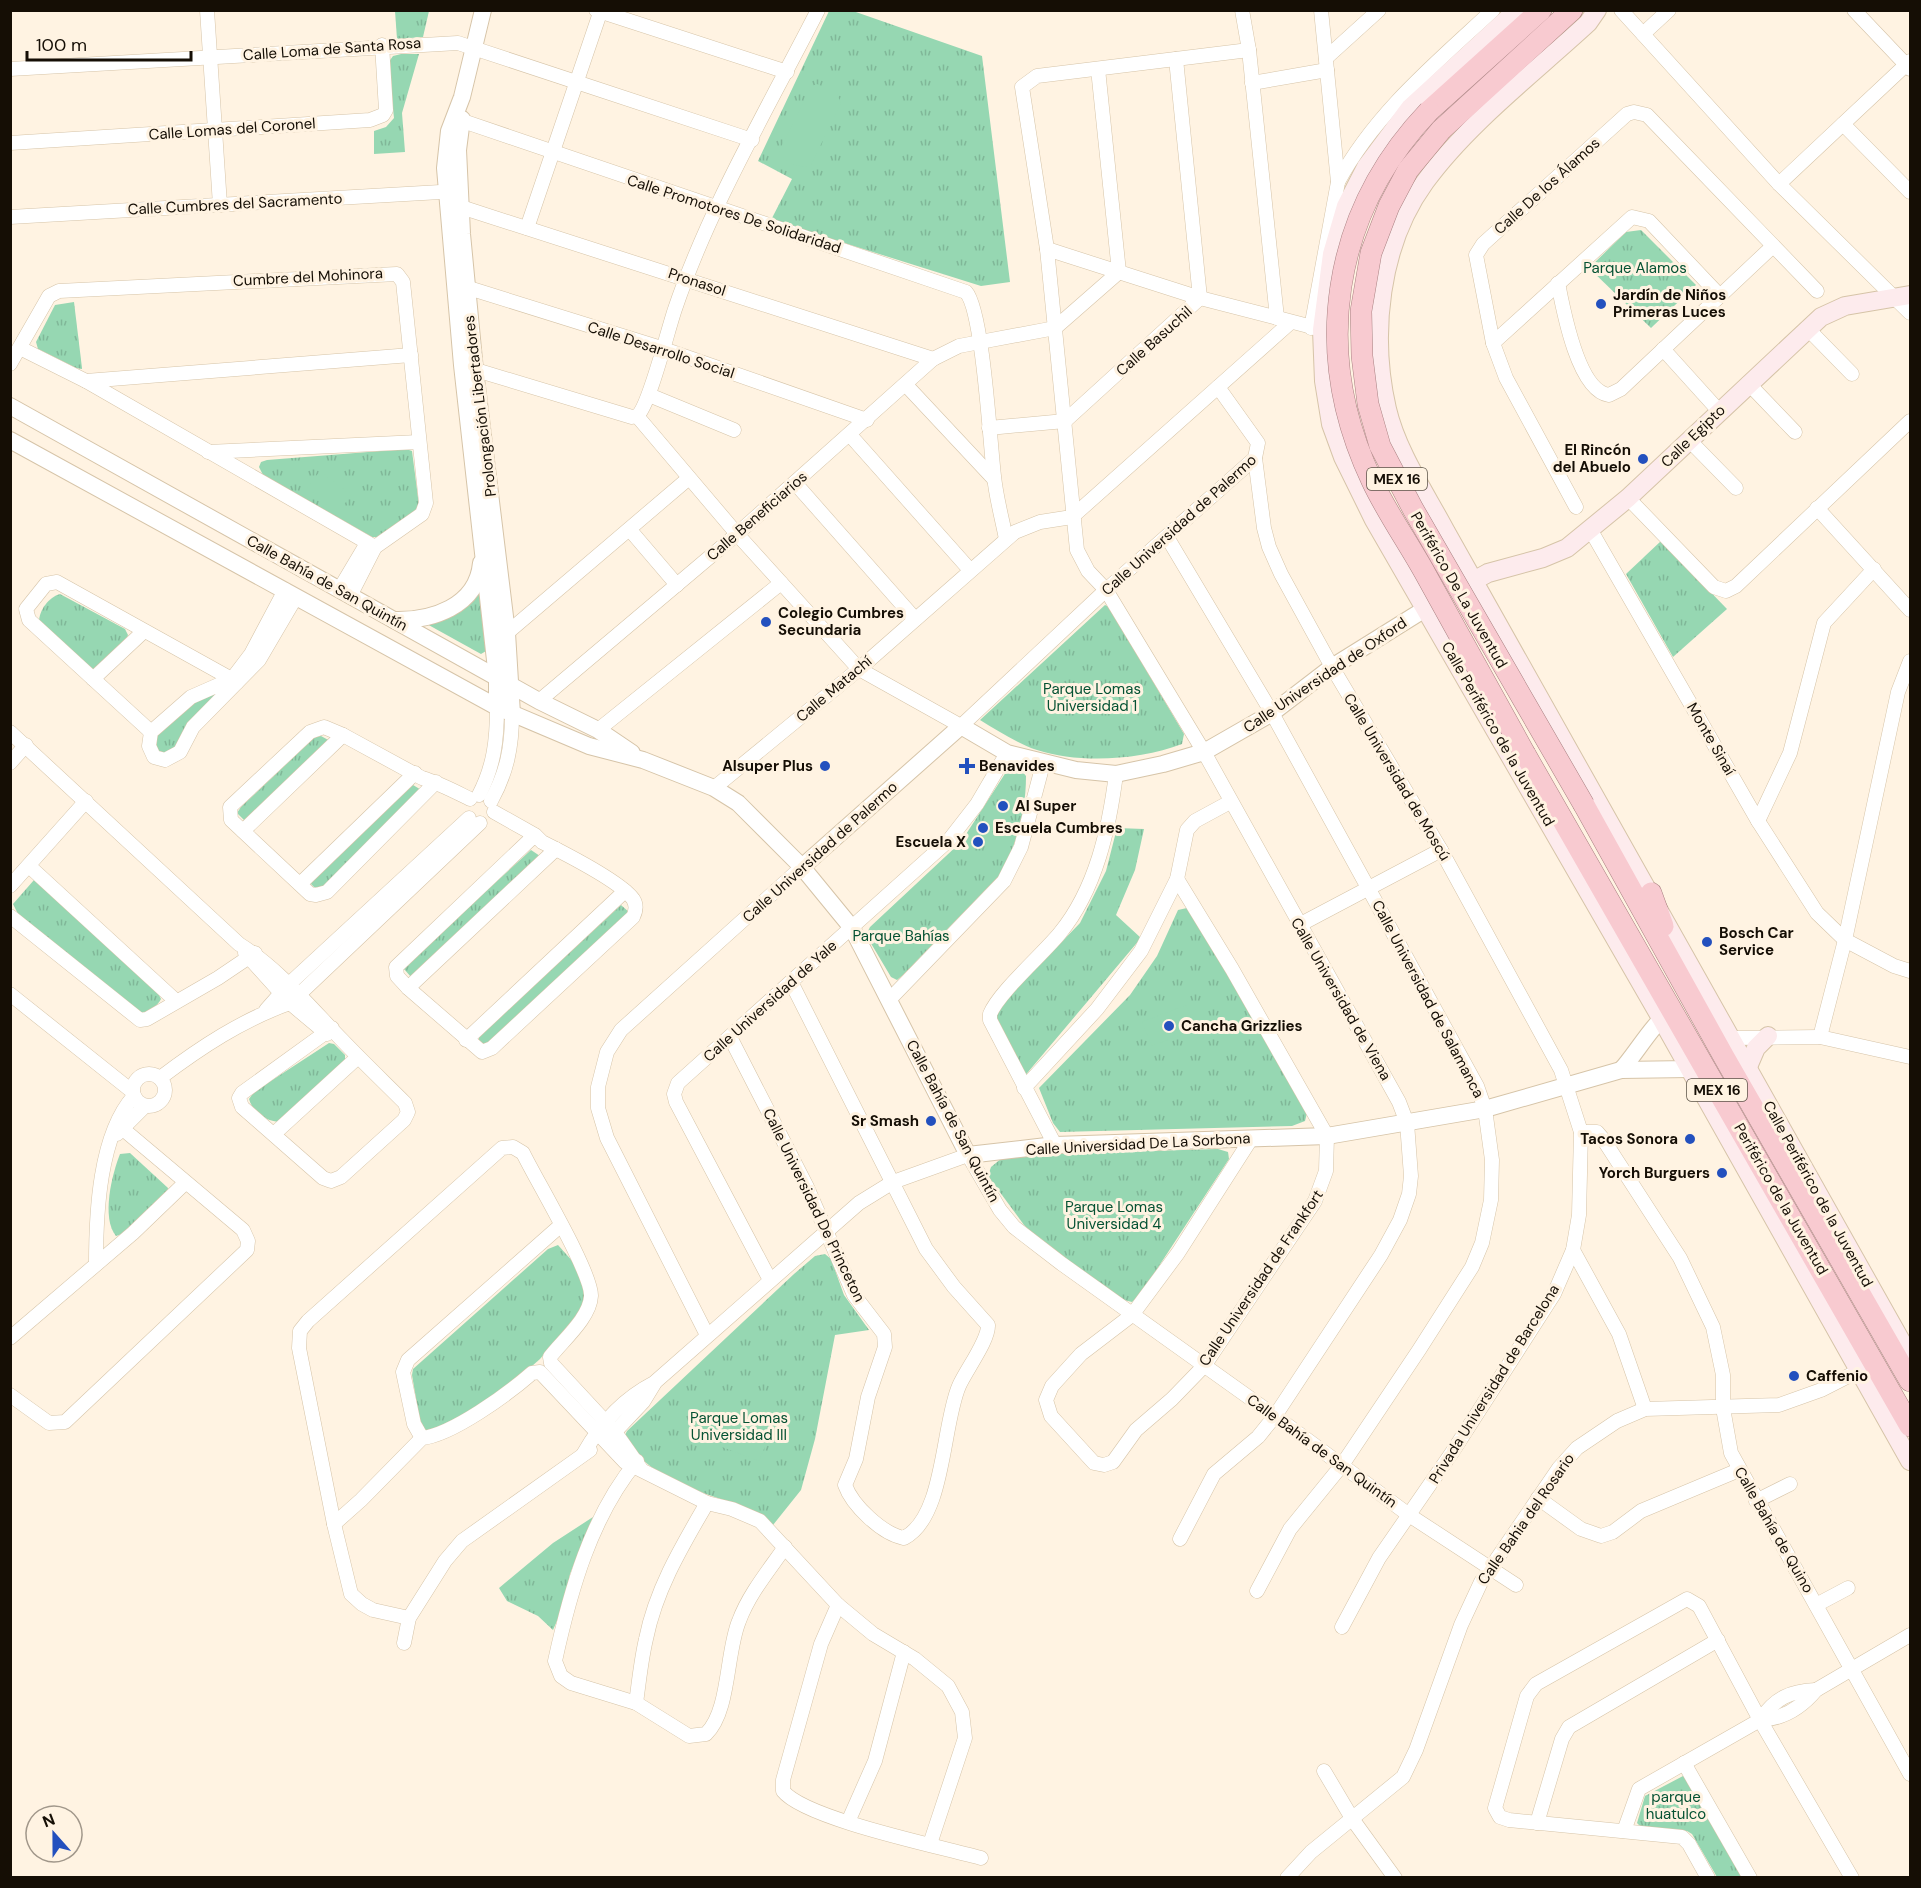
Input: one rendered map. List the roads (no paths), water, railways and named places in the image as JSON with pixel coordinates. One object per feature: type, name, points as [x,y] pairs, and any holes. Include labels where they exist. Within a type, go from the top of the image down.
[{"type":"highway","name":"Periférico De La Juventud","points":[[1525,754],[1372,481],[1343,398],[1335,343],[1337,302],[1346,253],[1387,164],[1410,131],[1429,111],[1541,10]]},
{"type":"highway","name":"Periférico De La Juventud","points":[[1572,10],[1441,130],[1408,170],[1389,206],[1371,253],[1361,311],[1362,356],[1368,404],[1380,446],[1413,509],[1584,805]]},
{"type":"highway","name":"Periférico de la Juventud","points":[[1525,754],[1638,952],[1666,1015],[1695,1066],[1868,1366],[1911,1426]]},
{"type":"highway","name":"Periférico de la Juventud","points":[[1584,805],[1911,1381]]},
{"type":"highway","points":[[1651,893],[1689,993]]},
{"type":"highway","points":[[1596,906],[1638,952]]},
{"type":"main road","name":"Calle Periférico de la Juventud","points":[[1517,10],[1410,108],[1366,167],[1347,206],[1332,254],[1316,329],[1331,424],[1343,458],[1425,609],[1596,906],[1666,1015]]},
{"type":"main road","name":"Calle Periférico de la Juventud","points":[[1597,10],[1588,22],[1453,147],[1424,183],[1395,242],[1382,295],[1378,337],[1387,410],[1398,440],[1446,532],[1911,1357]]},
{"type":"main road","name":"Calle Egipto","points":[[1425,609],[1488,573],[1557,552],[1590,529],[1629,498],[1807,328],[1834,309],[1903,297]]},
{"type":"main road","points":[[1396,557],[1413,556],[1428,549],[1446,532]]},
{"type":"main road","points":[[1444,639],[1451,626],[1469,615],[1485,611],[1493,614]]},
{"type":"main road","points":[[1747,1069],[1756,1048],[1768,1036]]},
{"type":"main road","points":[[1868,1366],[1911,1461]]},
{"type":"street","points":[[207,10],[220,205]]},
{"type":"street","name":"Prolongación Libertadores","points":[[483,10],[458,120],[456,196],[468,368],[490,546],[497,678],[505,711]]},
{"type":"street","points":[[468,368],[632,417],[644,410],[661,348],[685,278],[818,10]]},
{"type":"street","points":[[1242,10],[1284,320]]},
{"type":"street","points":[[1047,249],[1200,298],[1316,329],[1338,182],[1321,10]]},
{"type":"street","points":[[1252,83],[1327,64],[1378,10]]},
{"type":"street","points":[[1338,182],[1354,153],[1394,104],[1493,10]]},
{"type":"street","points":[[1621,10],[1779,184],[1903,297],[1911,314]]},
{"type":"street","points":[[1643,34],[1669,10]]},
{"type":"street","points":[[1779,184],[1909,65],[1854,10]]},
{"type":"street","points":[[527,228],[577,84],[599,11],[787,72]]},
{"type":"street","name":"Calle Loma de Santa Rosa","points":[[10,69],[446,42],[474,47],[577,84],[752,140]]},
{"type":"street","name":"Calle Lomas del Coronel","points":[[10,143],[370,120],[383,115],[386,110],[382,45]]},
{"type":"street","points":[[1119,272],[1098,69],[1249,50]]},
{"type":"street","name":"Calle Basuchil","points":[[1065,421],[1200,298],[1176,59]]},
{"type":"street","name":"Calle Universidad de Viena","points":[[1098,69],[1037,76],[1023,87],[1047,249],[1065,421],[1072,517],[1081,560],[1107,590],[1204,752],[1394,1092],[1407,1123],[1411,1176],[1409,1194],[1400,1220],[1381,1256],[1275,1416],[1258,1437],[1214,1474],[1206,1485],[1180,1539]]},
{"type":"street","name":"Calle De los Álamos","points":[[1576,507],[1506,378],[1493,343],[1476,260],[1479,250],[1627,114],[1634,112],[1647,115],[1816,291]]},
{"type":"street","name":"Calle Promotores De Solidaridad","points":[[458,120],[961,289],[971,299],[980,341],[994,479],[1006,539]]},
{"type":"street","points":[[1843,124],[1911,192]]},
{"type":"street","name":"Calle Cumbres del Sacramento","points":[[10,217],[220,205],[456,196]]},
{"type":"street","name":"Pronasol","points":[[456,196],[527,228],[933,359]]},
{"type":"street","points":[[1493,343],[1625,221],[1638,216],[1649,221],[1720,297]]},
{"type":"street","points":[[1558,283],[1569,334],[1577,356],[1599,392],[1610,395],[1621,390],[1773,246]]},
{"type":"street","points":[[1055,328],[1119,272]]},
{"type":"street","name":"Cumbre del Mohinora","points":[[10,364],[49,296],[59,291],[394,273],[403,282],[426,503],[424,510],[371,545],[345,593]]},
{"type":"street","name":"Calle Desarrollo Social","points":[[461,285],[661,348],[867,420]]},
{"type":"street","points":[[1072,517],[1218,387],[1284,320]]},
{"type":"street","name":"Calle Beneficiarios","points":[[539,701],[737,534],[933,359],[959,346],[1055,328]]},
{"type":"street","points":[[1807,328],[1852,374]]},
{"type":"street","points":[[1666,347],[1722,408]]},
{"type":"street","points":[[20,348],[86,381],[371,545]]},
{"type":"street","points":[[86,381],[411,355]]},
{"type":"street","points":[[1748,383],[1795,432]]},
{"type":"street","points":[[906,385],[994,479]]},
{"type":"street","name":"Calle Universidad de Palermo","points":[[707,1335],[607,1138],[598,1108],[602,1067],[621,1030],[961,726],[1107,590],[1255,458],[1258,444],[1218,387]]},
{"type":"street","points":[[649,395],[734,430]]},
{"type":"street","name":"Calle Bahía de San Quintín","points":[[10,406],[497,678],[598,730],[643,760]]},
{"type":"street","name":"Calle Universidad de Oxford","points":[[637,416],[737,534],[859,669],[1007,753],[1043,764],[1116,774],[1164,764],[1204,752],[1272,713],[1332,667],[1425,609]]},
{"type":"street","points":[[989,429],[1065,421]]},
{"type":"street","points":[[1629,498],[1714,587],[1722,591],[1736,586],[1911,421]]},
{"type":"street","points":[[850,435],[970,570]]},
{"type":"street","name":"Calle Bahía de San Quintín","points":[[10,440],[505,711],[589,746],[643,760],[714,788],[745,810],[802,867],[852,928],[985,1187],[1014,1227],[1409,1515],[1516,1585]]},
{"type":"street","points":[[1689,440],[1736,488]]},
{"type":"street","points":[[208,452],[419,442]]},
{"type":"street","name":"Calle Universidad de Moscú","points":[[1255,458],[1269,547],[1332,667],[1441,850],[1568,1086]]},
{"type":"street","points":[[507,633],[689,478]]},
{"type":"street","points":[[795,483],[915,619]]},
{"type":"street","points":[[1817,508],[1911,610]]},
{"type":"street","name":"Calle Matachí","points":[[714,788],[859,669],[1006,539],[1026,526],[1072,517]]},
{"type":"street","name":"Monte Sinaí","points":[[1590,529],[1758,821],[1817,913],[1845,940],[1894,966],[1911,971]]},
{"type":"street","points":[[630,530],[676,585]]},
{"type":"street","name":"Calle Universidad de Salamanca","points":[[1167,537],[1272,713],[1477,1086],[1485,1109],[1492,1160],[1491,1200],[1482,1243],[1460,1285],[1342,1466],[1299,1516],[1277,1551],[1257,1591]]},
{"type":"street","points":[[393,620],[416,620],[436,615],[459,604],[472,589],[490,546]]},
{"type":"street","name":"Prolongación Libertadores","points":[[490,546],[507,633],[512,686],[505,711]]},
{"type":"street","points":[[1758,821],[1790,753],[1824,622],[1874,569]]},
{"type":"street","points":[[151,732],[27,617],[26,609],[46,584],[57,582],[143,632],[235,680]]},
{"type":"street","points":[[598,730],[781,583]]},
{"type":"street","points":[[235,680],[191,697],[151,732],[149,746],[154,757],[165,760],[175,757],[193,727],[235,680],[291,593]]},
{"type":"street","points":[[93,679],[143,632]]},
{"type":"street","points":[[1821,1037],[1845,940],[1898,692],[1911,661]]},
{"type":"street","points":[[160,1078],[225,1032],[265,1011],[289,994],[480,810],[492,771],[497,739],[505,711]]},
{"type":"street","points":[[426,780],[327,892],[313,895],[230,817],[230,807],[314,730],[324,727],[343,735],[426,780],[535,840],[556,849],[625,891],[636,908],[633,917],[489,1051],[478,1050],[408,988],[396,972],[401,960],[535,840]]},
{"type":"street","points":[[10,732],[239,944],[289,994],[333,1034],[358,1057],[408,1108],[407,1116],[396,1127],[341,1178],[331,1181],[323,1178],[275,1133],[242,1107],[240,1095],[333,1034]]},
{"type":"street","points":[[243,831],[343,735]]},
{"type":"street","points":[[10,763],[26,745]]},
{"type":"street","name":"Calle Universidad de Yale","points":[[770,1280],[674,1094],[678,1083],[949,840],[976,804],[1007,753]]},
{"type":"street","points":[[890,999],[1004,881],[1021,848],[1043,764]]},
{"type":"street","points":[[1056,1145],[1024,1089],[990,1020],[991,1011],[1061,933],[1074,913],[1085,892],[1104,839],[1116,774]]},
{"type":"street","points":[[300,884],[426,780]]},
{"type":"street","points":[[10,886],[86,801]]},
{"type":"street","points":[[1024,1089],[1121,980],[1155,926],[1177,879],[1187,830],[1195,821],[1230,802]]},
{"type":"street","points":[[408,988],[556,849]]},
{"type":"street","points":[[1299,925],[1441,850]]},
{"type":"street","points":[[29,866],[176,1001]]},
{"type":"street","points":[[1177,879],[1232,969],[1327,1136]]},
{"type":"street","points":[[466,1040],[625,891]]},
{"type":"street","points":[[10,916],[137,1019],[147,1019],[252,957]]},
{"type":"street","points":[[791,982],[892,1182]]},
{"type":"street","points":[[10,994],[145,1106]]},
{"type":"street","points":[[1621,1070],[1666,1015]]},
{"type":"street","name":"Calle Universidad De Princeton","points":[[730,1037],[828,1231],[854,1295],[882,1328],[885,1341],[868,1397],[859,1445],[845,1485],[855,1502],[896,1536],[904,1538],[912,1534],[922,1523],[941,1473],[957,1392],[988,1328],[986,1321],[954,1287],[926,1249],[892,1182]]},
{"type":"street","points":[[1730,1038],[1821,1037],[1911,1057]]},
{"type":"street","points":[[275,1133],[358,1057]]},
{"type":"street","name":"Calle Universidad De La Sorbona","points":[[404,1643],[409,1618],[444,1561],[462,1541],[480,1526],[535,1492],[584,1454],[605,1432],[649,1395],[654,1383],[707,1335],[860,1203],[892,1182],[968,1155],[1056,1145],[1327,1136],[1485,1109],[1621,1070],[1695,1066]]},
{"type":"street","points":[[96,1264],[98,1199],[106,1156],[118,1130],[122,1112],[133,1094],[135,1082],[142,1075],[152,1074],[160,1078],[165,1087],[164,1098],[156,1105],[145,1106],[118,1130]]},
{"type":"street","name":"Privada Universidad de Barcelona","points":[[1342,1627],[1363,1584],[1554,1294],[1573,1250],[1579,1215],[1581,1132],[1568,1086]]},
{"type":"street","points":[[10,1395],[44,1420],[54,1424],[65,1422],[245,1254],[248,1241],[243,1230],[118,1130]]},
{"type":"street","name":"Calle Bahía de Quino","points":[[1581,1132],[1592,1131],[1603,1139],[1680,1258],[1713,1327],[1719,1353],[1723,1408],[1731,1453],[1850,1670],[1911,1774]]},
{"type":"street","name":"Calle Universidad de Frankfort","points":[[1132,1315],[1081,1354],[1053,1386],[1046,1400],[1051,1416],[1094,1463],[1109,1464],[1118,1458],[1136,1430],[1172,1399],[1204,1366],[1315,1201],[1326,1172],[1327,1136]]},
{"type":"street","points":[[1132,1315],[1178,1253],[1251,1139]]},
{"type":"street","points":[[409,1618],[374,1610],[362,1604],[351,1594],[333,1524],[299,1348],[300,1332],[316,1313],[502,1148],[513,1147],[523,1154],[586,1275],[591,1297],[580,1320],[550,1357],[552,1365],[605,1432]]},
{"type":"street","points":[[10,1338],[133,1233],[185,1183]]},
{"type":"street","points":[[422,1438],[414,1424],[403,1372],[408,1360],[560,1226]]},
{"type":"street","points":[[1573,1250],[1619,1334],[1645,1409]]},
{"type":"street","name":"Calle Bahia del Rosario","points":[[1287,1878],[1311,1852],[1394,1787],[1409,1767],[1461,1625],[1489,1569],[1538,1498],[1577,1448],[1617,1420],[1645,1409],[1757,1407],[1797,1400],[1868,1366]]},
{"type":"street","points":[[333,1524],[361,1500],[422,1438],[435,1435],[482,1410],[532,1373],[540,1372],[605,1432],[637,1466],[707,1503],[732,1509],[760,1521],[838,1605],[873,1634],[904,1652],[948,1686],[957,1700],[965,1725],[962,1753],[930,1844]]},
{"type":"street","points":[[637,1466],[611,1499],[584,1557],[564,1616],[555,1661],[556,1669],[564,1679],[636,1703],[689,1736],[700,1737],[711,1730],[722,1702],[732,1641],[739,1619],[785,1547]]},
{"type":"street","points":[[1538,1498],[1581,1529],[1601,1536],[1613,1532],[1641,1510],[1739,1470]]},
{"type":"street","points":[[1756,1501],[1790,1484]]},
{"type":"street","points":[[636,1703],[645,1640],[654,1607],[672,1564],[707,1503]]},
{"type":"street","points":[[1816,1605],[1848,1588]]},
{"type":"street","points":[[1708,1878],[1689,1844],[1682,1837],[1504,1819],[1495,1808],[1527,1696],[1536,1684],[1687,1599],[1699,1606],[1760,1720],[1852,1878]]},
{"type":"street","points":[[838,1605],[816,1663],[782,1788],[789,1797],[848,1822],[981,1858]]},
{"type":"street","points":[[1624,1831],[1639,1789],[1760,1720],[1770,1704],[1787,1694],[1816,1690],[1911,1635]]},
{"type":"street","points":[[1537,1823],[1562,1739],[1569,1727],[1718,1640]]},
{"type":"street","points":[[848,1822],[881,1742],[904,1652]]},
{"type":"street","points":[[1684,1763],[1750,1878]]},
{"type":"street","points":[[1324,1771],[1353,1820],[1395,1878]]},
{"type":"place","name":"Jardín de Niños Primeras Luces","points":[[1601,304]]},
{"type":"place","name":"El Rincón del Abuelo","points":[[1643,459]]},
{"type":"place","name":"Colegio Cumbres Secundaria","points":[[766,622]]},
{"type":"place","name":"Alsuper Plus","points":[[825,766]]},
{"type":"place","name":"Benavides","points":[[967,766]]},
{"type":"place","name":"Al Super","points":[[1003,806]]},
{"type":"place","name":"Escuela Cumbres","points":[[983,828]]},
{"type":"place","name":"Escuela X","points":[[978,842]]},
{"type":"place","name":"Bosch Car Service","points":[[1707,942]]},
{"type":"place","name":"Cancha Grizzlies","points":[[1169,1026]]},
{"type":"place","name":"Sr Smash","points":[[931,1121]]},
{"type":"place","name":"Tacos Sonora","points":[[1690,1139]]},
{"type":"place","name":"Yorch Burguers","points":[[1722,1173]]},
{"type":"place","name":"Caffenio","points":[[1794,1376]]},
{"type":"park label","name":"Parque Alamos","points":[[1635,268]]},
{"type":"park label","name":"Parque Lomas Universidad 1","points":[[1092,698]]},
{"type":"park label","name":"Parque Bahías","points":[[901,936]]},
{"type":"park label","name":"Parque Lomas Universidad 4","points":[[1114,1216]]},
{"type":"park label","name":"Parque Lomas Universidad III","points":[[739,1426]]},
{"type":"park label","name":"parque huatulco","points":[[1676,1806]]}]
